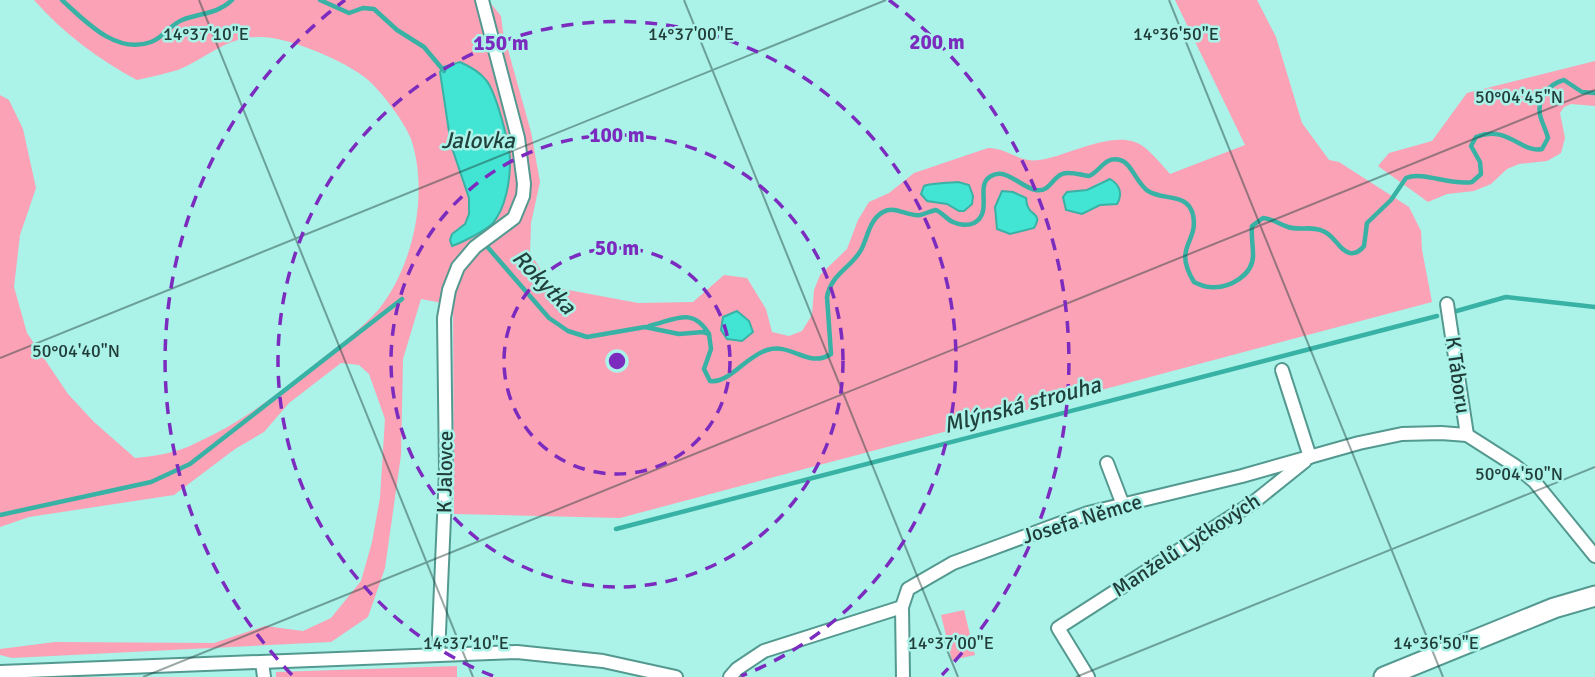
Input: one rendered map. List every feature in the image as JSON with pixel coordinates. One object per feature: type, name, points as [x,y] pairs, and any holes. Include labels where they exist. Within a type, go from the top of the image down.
[{"type":"main road","points":[[1384,677],[1542,613],[1595,596]]},
{"type":"street","name":"K Jalovce","points":[[438,655],[446,472],[444,318],[449,290],[458,267],[475,247],[514,218],[520,207],[524,184],[519,138],[482,0]]},
{"type":"street","name":"K Táboru","points":[[1447,304],[1467,435],[1534,481],[1595,556]]},
{"type":"street","points":[[1282,370],[1310,457]]},
{"type":"street","name":"Josefa Němce","points":[[902,607],[908,589],[953,563],[1088,513],[1402,434],[1467,435]]},
{"type":"street","name":"Manželů Lyčkových","points":[[1088,677],[1058,628],[1254,502],[1310,457]]},
{"type":"street","points":[[1107,463],[1123,505]]},
{"type":"street","points":[[730,677],[737,669],[764,651],[902,607],[903,677]]},
{"type":"street","points":[[0,672],[45,673],[517,652],[603,662],[676,677]]},
{"type":"street","points":[[262,662],[264,677]]},
{"type":"street","points":[[603,662],[604,677]]},
{"type":"shaded area","points":[[34,0],[488,0],[501,16],[531,132],[540,182],[531,223],[530,253],[552,287],[638,303],[693,302],[724,275],[747,278],[766,309],[772,332],[789,336],[802,331],[812,315],[814,290],[820,275],[847,249],[858,220],[869,202],[889,193],[914,173],[988,148],[1039,160],[1092,144],[1121,140],[1133,141],[1144,147],[1170,174],[1245,145],[1175,0],[1257,0],[1276,37],[1302,123],[1329,160],[1339,162],[1409,207],[1421,231],[1432,302],[620,518],[454,514],[453,305],[421,299],[403,359],[401,455],[385,568],[368,617],[331,642],[12,658],[0,655],[0,649],[55,642],[214,643],[265,626],[303,631],[331,618],[361,581],[372,542],[380,498],[385,419],[369,374],[359,365],[341,363],[289,403],[264,432],[235,449],[174,495],[29,517],[0,527],[0,95],[9,100],[23,129],[36,188],[20,235],[14,287],[27,333],[68,394],[94,422],[135,458],[181,449],[229,426],[275,395],[358,330],[379,309],[401,271],[415,227],[419,182],[411,139],[392,107],[367,79],[316,51],[272,38],[248,38],[216,49],[178,70],[137,80],[82,44]],"holes":[[[443,70],[484,231],[452,245],[452,235],[466,222],[469,201],[450,137]],[[1100,182],[1114,182],[1121,193],[1100,205],[1067,192],[1087,190]],[[934,184],[946,185],[952,206],[938,202]],[[1006,191],[1021,194],[1030,210],[1025,231],[997,229],[995,214]]]},
{"type":"shaded area","points":[[1595,61],[1595,106],[1571,104],[1564,107],[1560,113],[1565,138],[1561,153],[1547,161],[1519,164],[1507,169],[1491,184],[1474,191],[1447,194],[1428,202],[1378,166],[1389,153],[1432,141],[1467,93]]},
{"type":"shaded area","points":[[964,610],[975,655],[952,660],[941,615]]},
{"type":"shaded area","points":[[457,666],[457,677],[276,677],[276,672]]},
{"type":"water","name":"Jalovka","points":[[460,62],[480,74],[490,86],[505,132],[510,169],[504,202],[493,223],[480,233],[452,246],[452,234],[465,224],[469,214],[469,198],[451,145],[440,72],[443,67]]},
{"type":"water","points":[[1110,179],[1120,190],[1117,204],[1100,205],[1082,214],[1066,210],[1063,197],[1067,192],[1087,190]]},
{"type":"water","points":[[958,182],[969,185],[973,196],[972,204],[964,211],[947,204],[927,201],[921,194],[927,185]]},
{"type":"water","points":[[1002,191],[1013,192],[1026,198],[1029,210],[1037,217],[1034,228],[1010,234],[997,229],[995,207]]},
{"type":"water","points":[[737,311],[749,321],[753,332],[742,341],[727,339],[721,330],[723,317]]},
{"type":"waterway","name":"Rokytka","points":[[62,0],[102,34],[126,44],[138,45],[156,40],[182,20],[215,11],[232,0]]},
{"type":"waterway","name":"Rokytka","points":[[320,0],[349,13],[363,8],[374,9],[397,30],[424,47],[444,71]]},
{"type":"waterway","name":"Rokytka","points":[[484,243],[549,318],[568,331],[587,337],[645,327],[679,334],[709,334],[711,349],[704,369],[710,381],[717,381],[767,350],[784,349],[815,359],[831,354],[827,297],[829,289],[861,250],[878,215],[888,210],[915,215],[936,210],[955,223],[972,224],[983,212],[986,180],[997,174],[1041,190],[1062,174],[1089,176],[1106,162],[1120,160],[1131,169],[1148,191],[1186,203],[1193,215],[1194,224],[1186,252],[1188,270],[1194,282],[1206,286],[1225,286],[1239,279],[1249,268],[1253,254],[1252,226],[1263,218],[1293,228],[1320,230],[1329,234],[1346,252],[1356,253],[1364,246],[1367,223],[1391,200],[1406,178],[1420,176],[1472,182],[1481,174],[1480,162],[1471,146],[1476,137],[1497,134],[1528,147],[1542,149],[1548,138],[1541,118],[1540,103],[1549,88],[1564,80],[1582,92],[1595,93]]},
{"type":"waterway","name":"Mlýnská strouha","points":[[1453,312],[1506,297],[1595,307]]},
{"type":"waterway","points":[[0,515],[151,482],[190,464],[402,299]]},
{"type":"waterway","name":"Mlýnská strouha","points":[[616,529],[1437,316]]},
{"type":"waterway","points":[[649,326],[682,317],[696,320],[709,334]]}]
